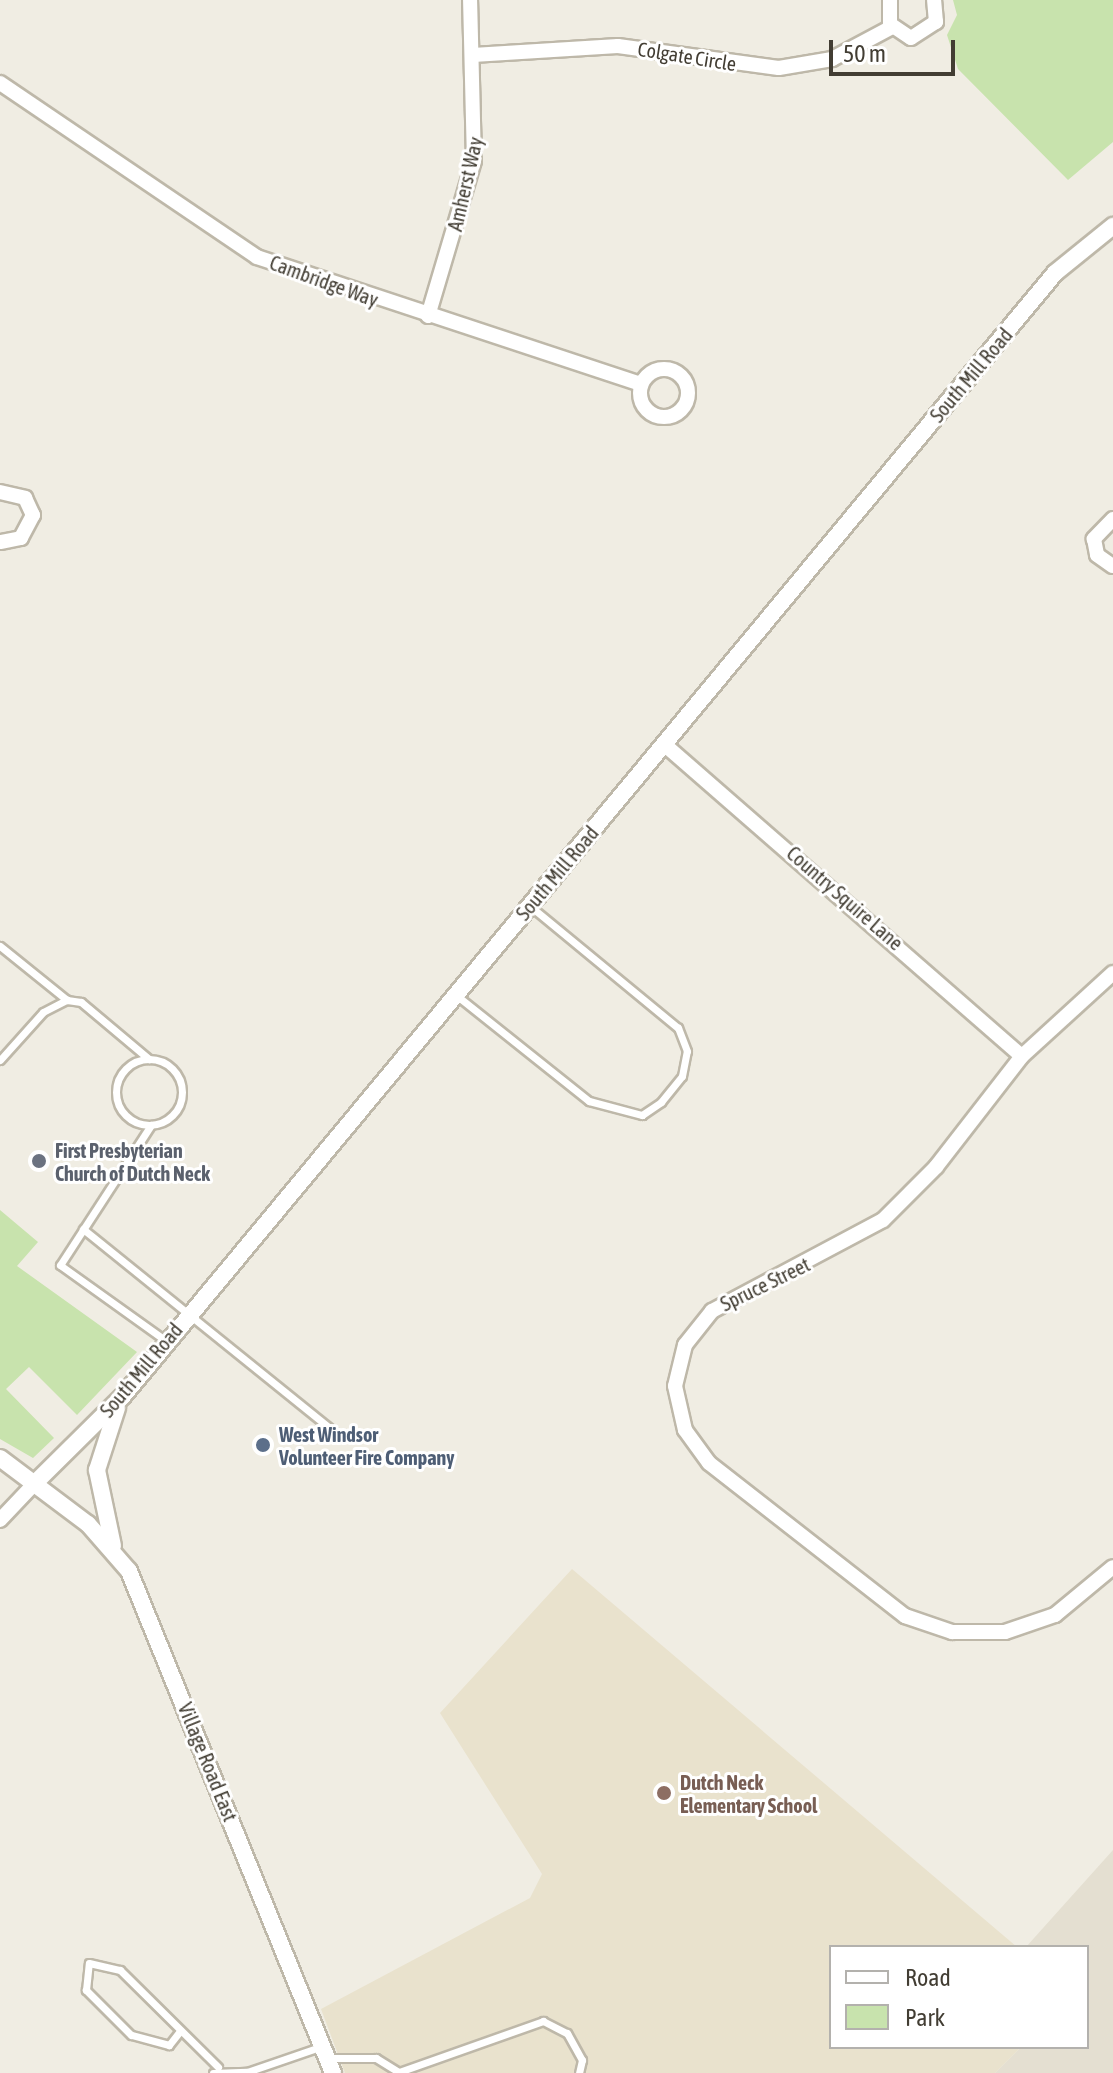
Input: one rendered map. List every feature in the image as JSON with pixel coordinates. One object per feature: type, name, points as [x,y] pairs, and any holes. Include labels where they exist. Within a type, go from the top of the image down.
[{"type":"street","name":"Amherst Way","points":[[428,316],[474,161],[470,0]]},
{"type":"street","points":[[890,0],[892,27],[911,38],[928,33],[938,13],[934,0]]},
{"type":"street","name":"Colgate Circle","points":[[473,55],[618,46],[779,68],[832,59],[892,27]]},
{"type":"street","name":"Cambridge Way","points":[[0,83],[257,257],[641,384]]},
{"type":"street","name":"South Mill Road","points":[[0,1520],[123,1396],[1055,273],[1113,226]]},
{"type":"street","points":[[0,492],[25,498],[33,515],[21,538],[0,542]]},
{"type":"street","points":[[1113,519],[1094,539],[1097,555],[1113,566]]},
{"type":"street","name":"Country Squire Lane","points":[[665,745],[1022,1056]]},
{"type":"street","name":"Spruce Street","points":[[1113,973],[1022,1056],[936,1167],[883,1220],[712,1311],[685,1345],[677,1407],[709,1463],[884,1605],[926,1625],[978,1634],[1030,1625],[1077,1602],[1113,1567]]},
{"type":"street","points":[[114,1550],[97,1470],[123,1396]]},
{"type":"street","name":"Village Road East","points":[[0,1458],[35,1483],[114,1550],[143,1600],[328,2059]]},
{"type":"lane","points":[[456,995],[589,1101],[642,1115],[661,1102],[682,1076],[687,1051],[678,1028],[530,906]]},
{"type":"lane","points":[[0,946],[67,1000],[81,1002],[149,1059],[177,1075],[182,1097],[171,1117],[151,1125],[60,1265],[166,1341]]},
{"type":"lane","points":[[0,1060],[43,1012],[67,1000]]},
{"type":"lane","points":[[149,1059],[122,1073],[116,1093],[123,1112],[151,1125]]},
{"type":"lane","points":[[83,1229],[333,1431]]},
{"type":"lane","points":[[180,2031],[169,2045],[131,2035],[86,1990],[89,1963],[120,1970],[180,2031],[215,2070],[247,2072],[328,2059],[376,2058],[399,2072],[543,2021],[567,2033],[582,2060],[579,2073]]},
{"type":"shaded area","name":"Dutch Neck Elementary School","points":[[572,1569],[1015,1945],[829,1945],[829,2049],[1019,2049],[995,2073],[345,2073],[321,2009],[530,1898],[542,1874],[440,1713]]},
{"type":"shaded area","points":[[1113,1850],[1113,2073],[995,2073],[1019,2049],[1089,2049],[1089,1945],[1028,1945]]},
{"type":"green space","points":[[953,0],[1113,0],[1113,142],[1068,180],[958,69],[947,35],[957,15]]},
{"type":"green space","points":[[0,1210],[38,1242],[17,1266],[137,1352],[77,1415],[29,1367],[6,1389],[54,1438],[33,1458],[0,1439]]},
{"type":"place","name":"First Presbyterian Church of Dutch Neck","points":[[39,1161]]},
{"type":"place","name":"West Windsor Volunteer Fire Company","points":[[263,1445]]},
{"type":"place","name":"Dutch Neck Elementary School","points":[[664,1793]]}]
